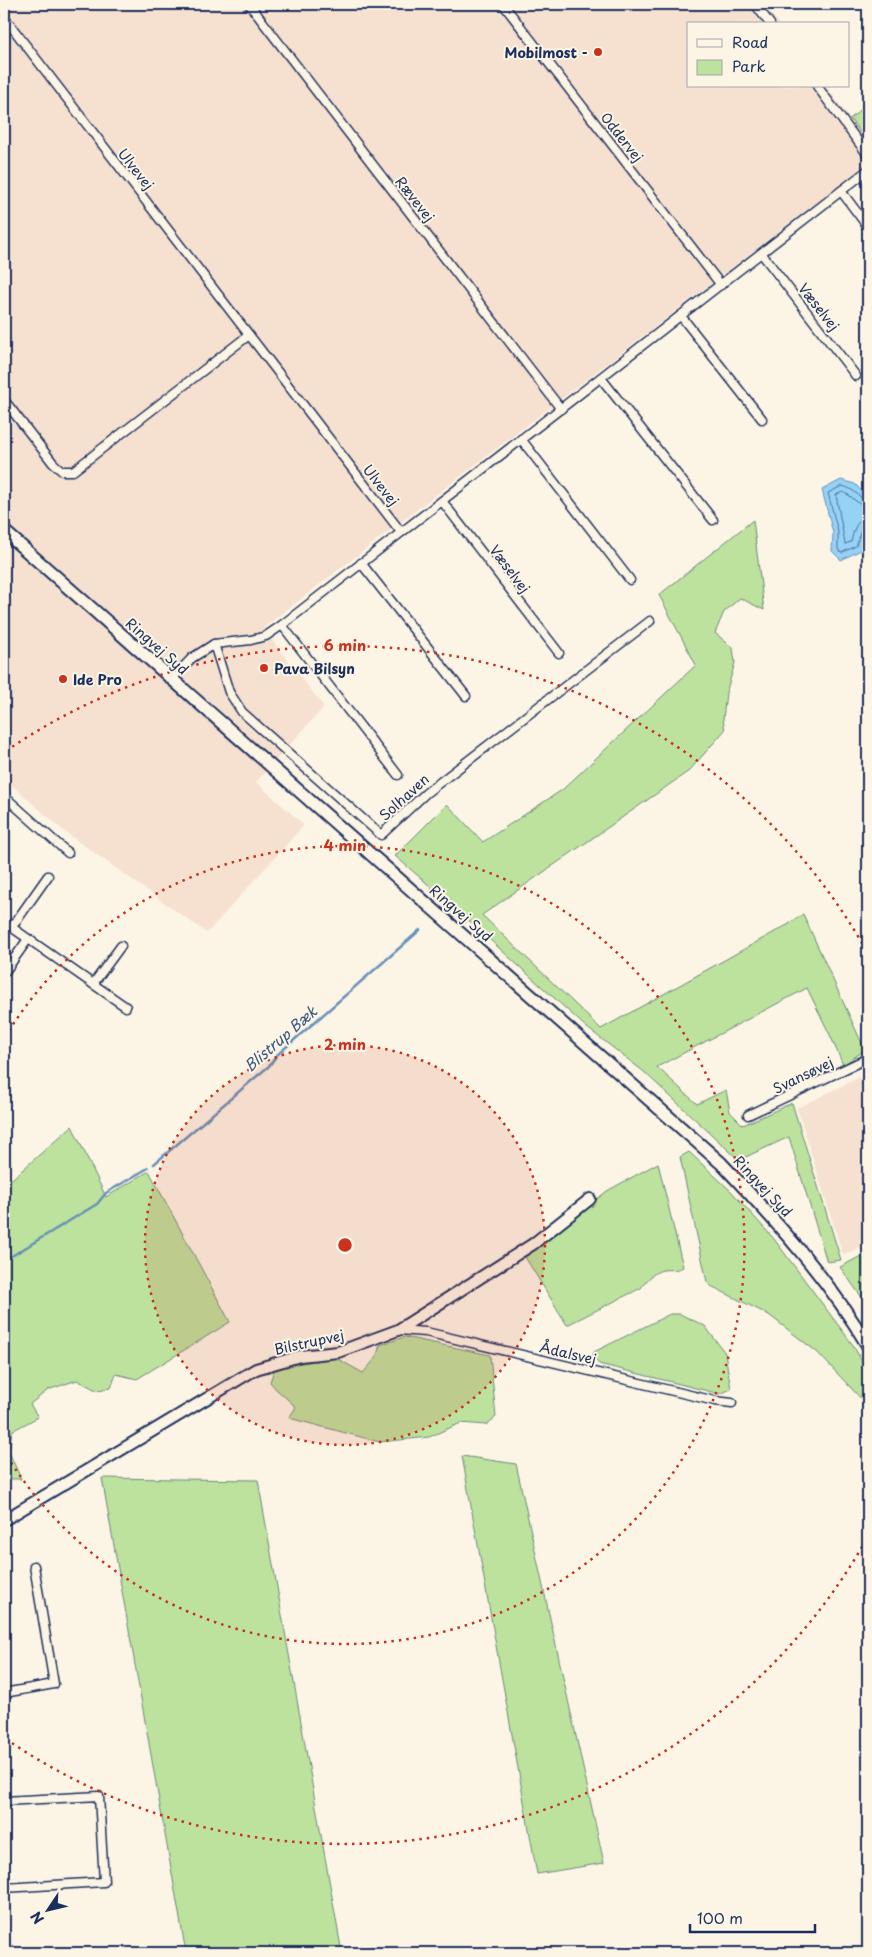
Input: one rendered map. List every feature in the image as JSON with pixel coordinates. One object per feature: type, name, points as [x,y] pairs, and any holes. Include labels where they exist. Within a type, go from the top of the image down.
[{"type":"main road","name":"Ringvej Syd","points":[[4,531],[721,1163],[765,1209],[800,1250],[832,1292],[868,1346]]},
{"type":"street","name":"Rævevej","points":[[249,4],[561,409]]},
{"type":"street","name":"Oddervej","points":[[503,4],[721,285]]},
{"type":"street","points":[[755,4],[768,22]]},
{"type":"street","name":"Ulvevej","points":[[4,17],[401,532]]},
{"type":"street","points":[[818,88],[868,155]]},
{"type":"street","points":[[172,679],[192,658],[214,644],[251,640],[266,636],[762,254],[868,170]]},
{"type":"street","points":[[841,192],[868,227]]},
{"type":"street","name":"Væselvej","points":[[762,254],[856,376]]},
{"type":"street","points":[[681,316],[762,419]]},
{"type":"street","points":[[4,400],[52,463],[62,471],[73,471],[249,336]]},
{"type":"street","points":[[601,378],[713,520]]},
{"type":"street","points":[[521,439],[630,580]]},
{"type":"street","name":"Væselvej","points":[[442,501],[559,653]]},
{"type":"street","points":[[361,563],[466,696]]},
{"type":"street","name":"Solhaven","points":[[214,644],[229,692],[242,712],[381,834],[426,793],[650,621]]},
{"type":"street","points":[[282,624],[398,776]]},
{"type":"street","points":[[4,796],[68,853]]},
{"type":"street","points":[[12,927],[48,876]]},
{"type":"street","points":[[4,922],[126,1007]]},
{"type":"street","points":[[4,973],[28,939]]},
{"type":"street","points":[[93,984],[121,946]]},
{"type":"street","name":"Svansøvej","points":[[748,1115],[868,1058]]},
{"type":"street","name":"Bilstrupvej","points":[[4,1520],[256,1369],[300,1356],[338,1352],[398,1330],[533,1244],[590,1199]]},
{"type":"street","name":"Ådalsvej","points":[[398,1330],[426,1332],[715,1401],[732,1403]]},
{"type":"street","points":[[4,1693],[54,1684],[34,1566]]},
{"type":"street","points":[[4,1801],[99,1796],[104,1882],[4,1888]]},
{"type":"shaded area","points":[[4,4],[764,4],[778,22],[687,22],[687,88],[827,88],[868,143],[868,163],[263,628],[324,707],[256,782],[304,825],[207,933],[65,832],[4,778]]},
{"type":"shaded area","points":[[868,1073],[868,1244],[843,1255],[797,1108]]},
{"type":"green space","points":[[868,103],[868,143],[850,119]]},
{"type":"green space","points":[[753,520],[764,610],[740,598],[724,612],[715,633],[733,648],[735,663],[726,693],[723,719],[725,730],[689,771],[482,915],[601,1029],[789,924],[803,914],[865,1050],[843,1065],[807,988],[657,1067],[697,1104],[726,1090],[730,1112],[743,1125],[792,1103],[841,1260],[827,1262],[789,1137],[739,1160],[643,1071],[586,1027],[395,856],[447,804],[483,842],[562,790],[696,665],[659,595]]},
{"type":"green space","points":[[72,1126],[106,1197],[149,1171],[230,1322],[137,1379],[116,1374],[111,1388],[96,1390],[77,1380],[48,1390],[30,1404],[38,1417],[12,1431],[9,1452],[21,1479],[4,1479],[4,1186]]},
{"type":"green space","points":[[689,1152],[731,1191],[774,1239],[853,1345],[868,1373],[868,1406],[817,1352],[769,1315],[711,1286],[707,1282],[680,1157]]},
{"type":"green space","points":[[658,1163],[683,1267],[663,1270],[653,1274],[641,1288],[567,1325],[525,1257],[607,1191]]},
{"type":"green space","points":[[865,1254],[868,1258],[868,1306],[840,1267]]},
{"type":"green space","points":[[670,1314],[680,1314],[705,1326],[725,1353],[731,1389],[720,1394],[599,1364],[592,1356],[594,1352]]},
{"type":"green space","points":[[405,1337],[490,1355],[496,1417],[486,1425],[461,1423],[429,1437],[380,1442],[289,1418],[296,1407],[270,1382],[275,1367],[336,1358],[363,1373],[376,1358],[380,1345]]},
{"type":"green space","points":[[462,1456],[516,1464],[604,1863],[537,1874]]},
{"type":"green space","points":[[102,1478],[258,1480],[342,1953],[186,1953]]},
{"type":"water","points":[[841,480],[855,484],[868,498],[866,528],[861,550],[841,560],[832,551],[833,533],[822,490]]},
{"type":"waterway","name":"Blistrup Bæk","points":[[154,1164],[269,1066],[277,1055],[420,930]]},
{"type":"waterway","name":"Blistrup Bæk","points":[[4,1253],[10,1257],[97,1204],[106,1193],[148,1168]]},
{"type":"place","name":"Mobilmost -","points":[[598,52]]},
{"type":"place","name":"Pava Bilsyn","points":[[264,668]]},
{"type":"place","name":"Ide Pro","points":[[63,679]]}]
